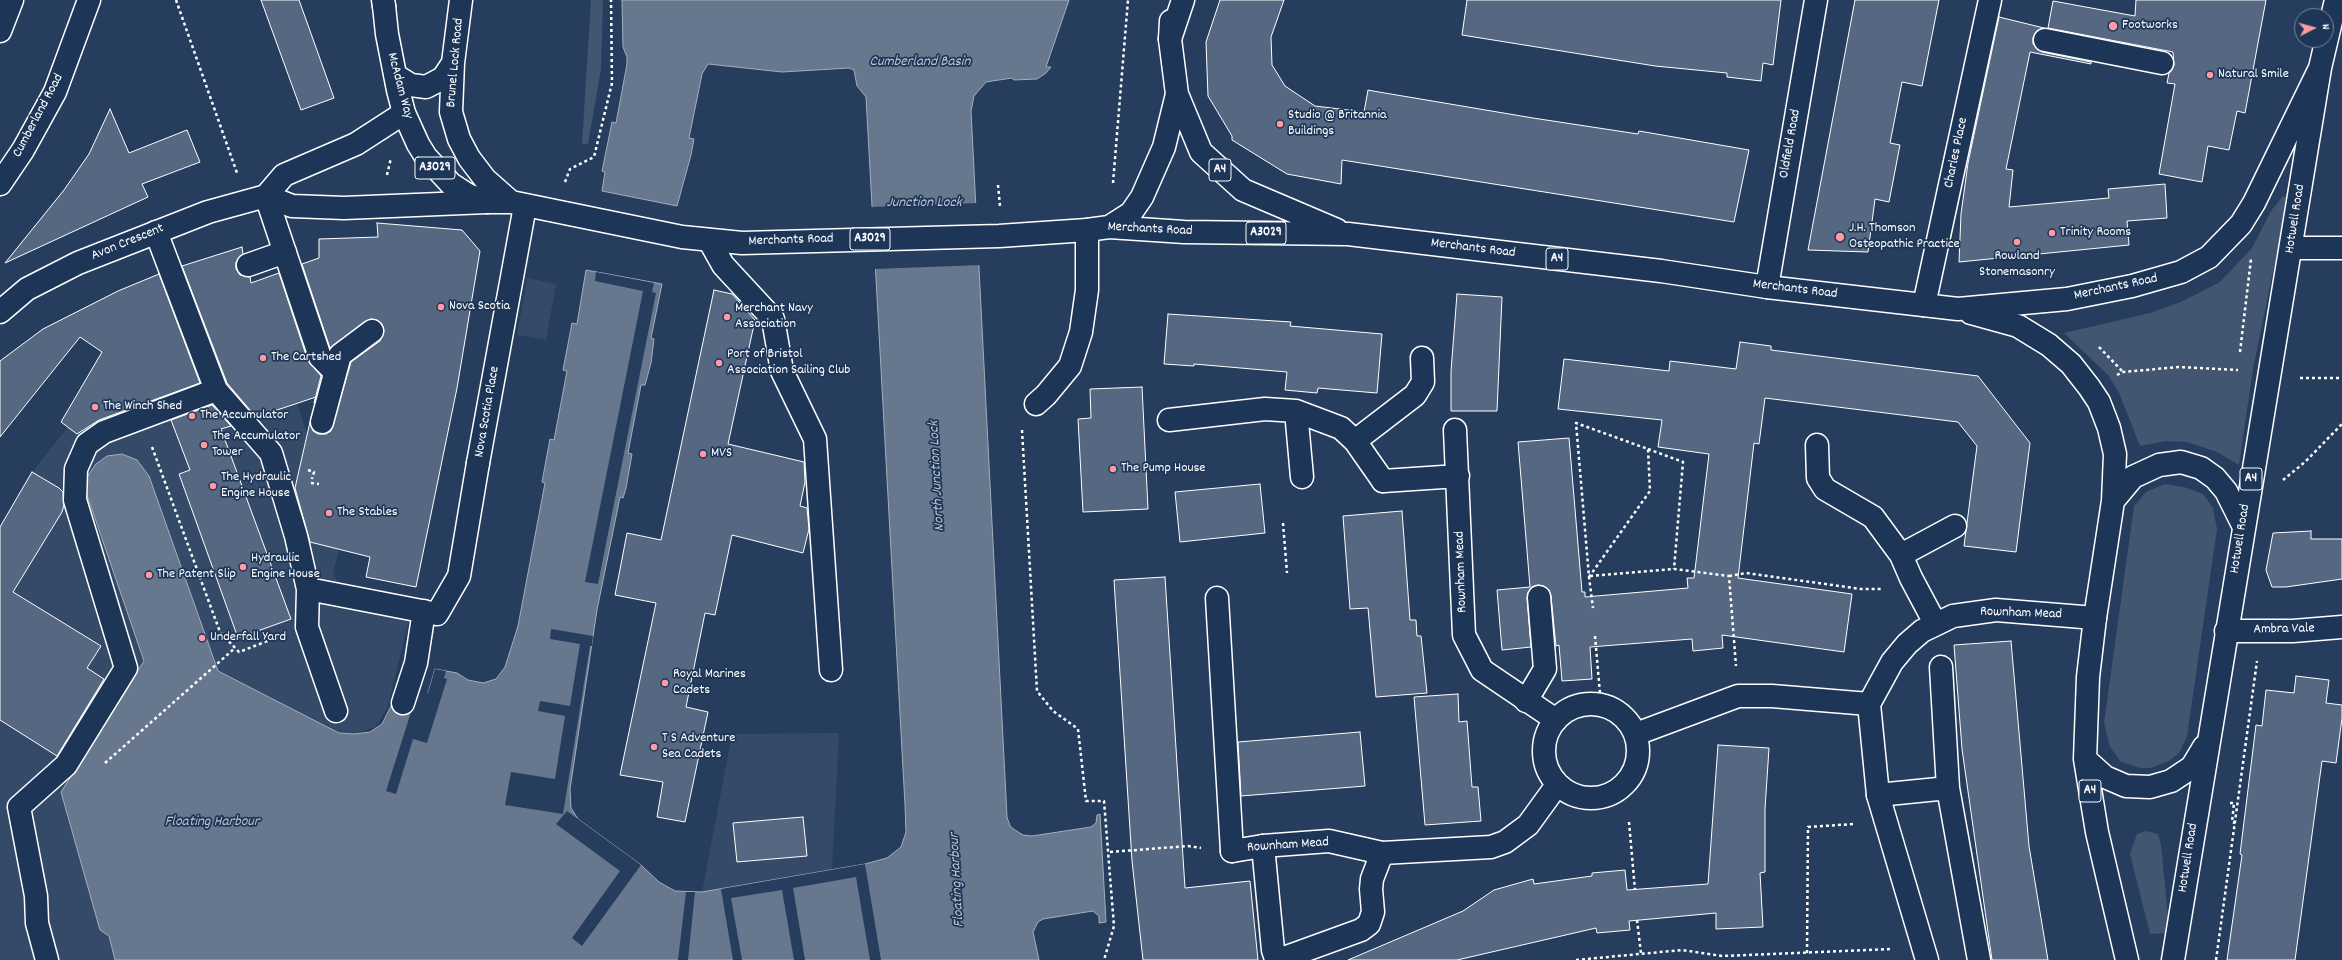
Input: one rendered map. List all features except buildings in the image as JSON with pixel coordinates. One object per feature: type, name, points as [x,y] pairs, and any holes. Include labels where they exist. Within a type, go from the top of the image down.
[{"type":"main road","points":[[0,31],[12,0]]},
{"type":"main road","name":"Cumberland Road","points":[[0,184],[23,150],[55,92],[89,0]]},
{"type":"main road","name":"Brunel Lock Road","points":[[461,0],[453,63],[451,112],[459,139],[485,179],[518,204]]},
{"type":"main road","name":"A4","points":[[1173,0],[1170,39],[1177,94],[1201,152],[1243,190],[1348,234]]},
{"type":"main road","points":[[1170,39],[1183,0]]},
{"type":"main road","name":"Oldfield Road","points":[[1766,287],[1816,0]]},
{"type":"main road","name":"Charles Place","points":[[1924,305],[1990,28],[1990,0]]},
{"type":"main road","name":"Hotwell Road","points":[[2173,960],[2207,743],[2320,68],[2336,0]]},
{"type":"main road","name":"McAdam Way","points":[[382,2],[395,75],[404,113],[418,144],[436,168],[451,184],[468,195],[487,202],[518,204]]},
{"type":"main road","points":[[2045,40],[2162,64]]},
{"type":"main road","name":"A3029","points":[[395,75],[411,85],[426,87],[444,78],[453,63]]},
{"type":"main road","name":"Merchants Road","points":[[518,204],[682,237],[742,243],[999,236],[1087,230],[1109,226],[1184,232],[1348,234],[1661,271],[1766,287],[1958,309],[2067,299],[2132,286],[2181,272],[2208,257],[2241,224],[2254,203],[2320,68]]},
{"type":"main road","points":[[1109,226],[1131,213],[1142,197],[1164,147],[1177,94]]},
{"type":"main road","points":[[256,199],[284,176],[356,144],[404,113]]},
{"type":"main road","points":[[256,199],[292,206],[383,207],[487,202]]},
{"type":"main road","points":[[256,199],[284,252],[320,357],[335,372]]},
{"type":"main road","name":"Avon Crescent","points":[[0,312],[27,289],[78,263],[208,212],[256,199]]},
{"type":"main road","name":"Nova Scotia Place","points":[[431,612],[459,576],[518,204]]},
{"type":"main road","points":[[1036,404],[1046,395],[1070,366],[1081,332],[1087,290],[1087,230]]},
{"type":"main road","points":[[156,232],[216,390],[271,453],[296,536],[308,589],[307,627],[336,711]]},
{"type":"main road","points":[[709,240],[723,265],[773,319],[782,371],[815,439],[831,670]]},
{"type":"main road","points":[[2291,248],[2342,248]]},
{"type":"main road","points":[[248,265],[284,252]]},
{"type":"main road","name":"A4","points":[[1958,309],[2018,326],[2049,345],[2071,364],[2089,387],[2099,402],[2110,428],[2115,454],[2114,501],[2095,618],[2088,677],[2084,759],[2097,832],[2128,960]]},
{"type":"main road","points":[[322,422],[340,355],[372,331]]},
{"type":"main road","points":[[1355,441],[1415,395],[1422,382],[1422,358]]},
{"type":"main road","points":[[47,960],[37,923],[36,896],[19,807],[66,765],[126,668],[75,500],[76,469],[87,444],[104,432],[216,390]]},
{"type":"main road","points":[[1169,420],[1265,409],[1296,412],[1341,428],[1355,441],[1383,481],[1458,476]]},
{"type":"main road","points":[[1296,412],[1302,477]]},
{"type":"main road","name":"Rownham Mead","points":[[1455,430],[1464,635],[1482,670],[1556,720]]},
{"type":"main road","points":[[1817,445],[1818,478],[1825,490],[1873,517],[1901,554],[1911,578],[1936,623]]},
{"type":"main road","points":[[2114,501],[2132,477],[2159,465],[2181,462],[2201,468],[2215,478],[2226,491],[2243,525]]},
{"type":"main road","points":[[1901,554],[1955,526]]},
{"type":"main road","points":[[308,589],[431,612],[403,703]]},
{"type":"main road","points":[[1526,701],[1545,669],[1539,597]]},
{"type":"main road","points":[[1217,598],[1232,852]]},
{"type":"main road","name":"Rownham Mead","points":[[1869,704],[1892,662],[1908,644],[1936,623],[1953,616],[1996,610],[2095,618]]},
{"type":"main road","name":"Ambra Vale","points":[[2226,631],[2261,631],[2342,627]]},
{"type":"main road","points":[[1941,667],[1948,788],[1979,960]]},
{"type":"main road","points":[[1636,734],[1738,696],[1772,696],[1869,704],[1878,795],[1924,954]]},
{"type":"main road","points":[[1587,704],[1600,705],[1618,712],[1630,723],[1636,734],[1639,754],[1635,770],[1627,783],[1614,793],[1597,798],[1581,798],[1567,792],[1557,785],[1548,769],[1544,745],[1549,730],[1556,720],[1569,710],[1587,704]]},
{"type":"main road","points":[[2084,759],[2105,777],[2126,786],[2150,787],[2171,781],[2192,767],[2207,743]]},
{"type":"main road","name":"Rownham Mead","points":[[1232,852],[1263,846],[1328,841],[1368,852],[1382,853],[1491,847],[1505,842],[1528,825],[1557,785]]},
{"type":"main road","points":[[1878,795],[1948,788]]},
{"type":"main road","points":[[1263,846],[1274,950],[1275,956],[1280,959],[1361,930],[1369,924],[1374,912],[1371,889],[1372,879],[1382,853]]},
{"type":"path","points":[[176,0],[256,199]]},
{"type":"path","points":[[556,212],[570,169],[594,157],[612,83],[611,0]]},
{"type":"path","points":[[1112,188],[1128,0]]},
{"type":"path","points":[[379,129],[392,153],[383,207]]},
{"type":"path","points":[[998,185],[1000,207]]},
{"type":"path","points":[[2094,343],[2106,352],[2123,372]]},
{"type":"path","points":[[2089,387],[2123,372],[2180,367],[2238,370]]},
{"type":"path","points":[[1036,404],[1022,427],[1037,691],[1053,711],[1078,729],[1086,801],[1104,801],[1110,852],[1114,926],[1104,960]]},
{"type":"path","points":[[141,418],[220,632],[238,652],[307,627]]},
{"type":"path","points":[[1593,608],[1576,422],[1683,462],[1674,569]]},
{"type":"path","points":[[2247,504],[2305,462],[2342,424]]},
{"type":"path","points":[[1589,576],[1650,491],[1648,449]]},
{"type":"path","points":[[1283,523],[1287,573]]},
{"type":"path","points":[[1589,576],[1674,569],[1729,576],[1746,573],[1874,590],[1889,588],[1911,578]]},
{"type":"path","points":[[1729,576],[1738,696]]},
{"type":"path","points":[[2216,960],[2261,631]]},
{"type":"path","points":[[1595,636],[1600,705]]},
{"type":"path","points":[[100,767],[235,648]]},
{"type":"path","points":[[2234,804],[2232,822],[2235,823]]},
{"type":"path","points":[[1629,822],[1635,890]]},
{"type":"path","points":[[1807,953],[1808,828],[1886,822]]},
{"type":"path","name":"Rownham Mead","points":[[1110,852],[1188,846],[1232,852]]},
{"type":"path","points":[[1637,920],[1641,953]]},
{"type":"path","points":[[1576,960],[1682,950],[1722,956],[1807,953],[1924,954]]},
{"type":"shaded area","points":[[591,0],[603,0],[601,69],[588,144],[582,144]]},
{"type":"shaded area","points":[[2283,196],[2288,198],[2253,369],[2239,465],[2217,452],[2187,442],[2166,441],[2140,446],[2119,393],[2108,375],[2064,333],[2150,313],[2181,302],[2220,282],[2252,248],[2271,211]]},
{"type":"shaded area","points":[[527,278],[556,284],[546,340],[517,335]]},
{"type":"shaded area","name":"Underfall Yard","points":[[269,320],[307,433],[363,446],[333,574],[342,588],[410,616],[387,709],[375,727],[354,734],[339,733],[218,672],[65,806],[100,930],[109,936],[115,960],[0,960],[0,528],[32,472],[68,427],[62,423],[161,361],[191,350],[205,338]]},
{"type":"shaded area","points":[[2165,484],[2184,487],[2203,494],[2213,508],[2217,529],[2187,736],[2179,753],[2169,761],[2151,768],[2140,768],[2121,762],[2110,747],[2104,723],[2134,506],[2146,492]]},
{"type":"shaded area","points":[[839,733],[832,870],[702,892],[732,734]]},
{"type":"shaded area","points":[[2146,831],[2158,834],[2161,845],[2168,916],[2167,933],[2150,934],[2130,854],[2137,834]]},
{"type":"water","name":"Floating Harbour","points":[[622,0],[1069,0],[1046,67],[1051,67],[1046,73],[1037,79],[1014,80],[1012,78],[986,82],[974,96],[971,111],[1007,817],[1010,826],[1015,830],[1023,835],[1032,836],[1091,827],[1096,823],[1097,815],[1100,814],[1106,922],[1099,923],[1099,916],[1093,911],[1043,919],[1038,922],[1033,932],[1039,960],[115,960],[109,936],[100,930],[61,792],[144,661],[86,492],[87,477],[96,464],[107,456],[122,454],[137,460],[149,476],[218,671],[339,733],[354,734],[370,732],[382,724],[394,700],[428,693],[435,669],[457,673],[468,680],[483,683],[496,679],[505,667],[518,626],[545,483],[542,482],[550,439],[554,440],[567,371],[563,370],[572,323],[577,324],[586,270],[662,284],[651,338],[654,339],[651,363],[645,385],[641,385],[628,453],[632,454],[626,488],[623,498],[620,497],[597,610],[570,789],[571,808],[578,819],[641,865],[659,882],[675,891],[702,892],[865,864],[887,858],[901,847],[906,832],[905,805],[866,97],[857,86],[854,70],[849,68],[782,72],[708,64],[702,74],[689,138],[694,139],[691,155],[677,206],[602,191],[605,172],[602,171],[612,122],[616,123],[627,64],[627,57],[623,47]]},
{"type":"pier","points":[[978,203],[981,265],[874,269],[870,207]]},
{"type":"pier","points":[[596,272],[654,283],[652,292],[656,293],[598,584],[585,582],[643,291],[595,281]]},
{"type":"pier","points":[[551,629],[593,636],[592,646],[590,646],[563,814],[505,805],[511,772],[555,779],[565,716],[538,711],[540,701],[570,706],[580,644],[550,639]]},
{"type":"pier","points":[[435,669],[446,671],[444,678],[447,679],[427,743],[413,739],[396,794],[386,791],[418,690],[428,693]]},
{"type":"pier","points":[[567,811],[641,865],[582,946],[572,938],[620,871],[556,824]]},
{"type":"pier","points":[[865,864],[881,960],[870,960],[856,877],[793,888],[805,960],[794,960],[782,890],[731,898],[742,960],[733,960],[721,889]]},
{"type":"pier","points":[[686,892],[695,892],[688,960],[678,960]]},
{"type":"place","name":"Footworks","points":[[2113,26]]},
{"type":"place","name":"Natural Smile","points":[[2210,75]]},
{"type":"place","name":"Studio @ Britannia Buildings","points":[[1280,124]]},
{"type":"place","name":"Trinity Rooms","points":[[2052,233]]},
{"type":"place","name":"J.H. Thomson Osteopathic Practice","points":[[1840,237]]},
{"type":"place","name":"Rowland Stonemasonry","points":[[2017,242]]},
{"type":"place","name":"Nova Scotia","points":[[441,307]]},
{"type":"place","name":"Merchant Navy Association","points":[[727,317]]},
{"type":"place","name":"The Cartshed","points":[[263,358]]},
{"type":"place","name":"Port of Bristol Association Sailing Club","points":[[719,363]]},
{"type":"place","name":"The Winch Shed","points":[[95,407]]},
{"type":"place","name":"The Accumulator","points":[[192,416]]},
{"type":"place","name":"The Accumulator Tower","points":[[204,445]]},
{"type":"place","name":"MVS","points":[[703,454]]},
{"type":"place","name":"The Pump House","points":[[1113,469]]},
{"type":"place","name":"The Hydraulic Engine House","points":[[213,486]]},
{"type":"place","name":"The Stables","points":[[329,513]]},
{"type":"place","name":"Hydraulic Engine House","points":[[243,567]]},
{"type":"place","name":"The Patent Slip","points":[[149,575]]},
{"type":"place","name":"Underfall Yard","points":[[202,638]]},
{"type":"place","name":"Royal Marines Cadets","points":[[665,683]]},
{"type":"place","name":"T S Adventure Sea Cadets","points":[[654,747]]},
{"type":"water label","name":"Cumberland Basin","points":[[920,63]]},
{"type":"water label","name":"Junction Lock","points":[[924,204]]},
{"type":"water label","name":"North Junction Lock","points":[[938,476]]}]
